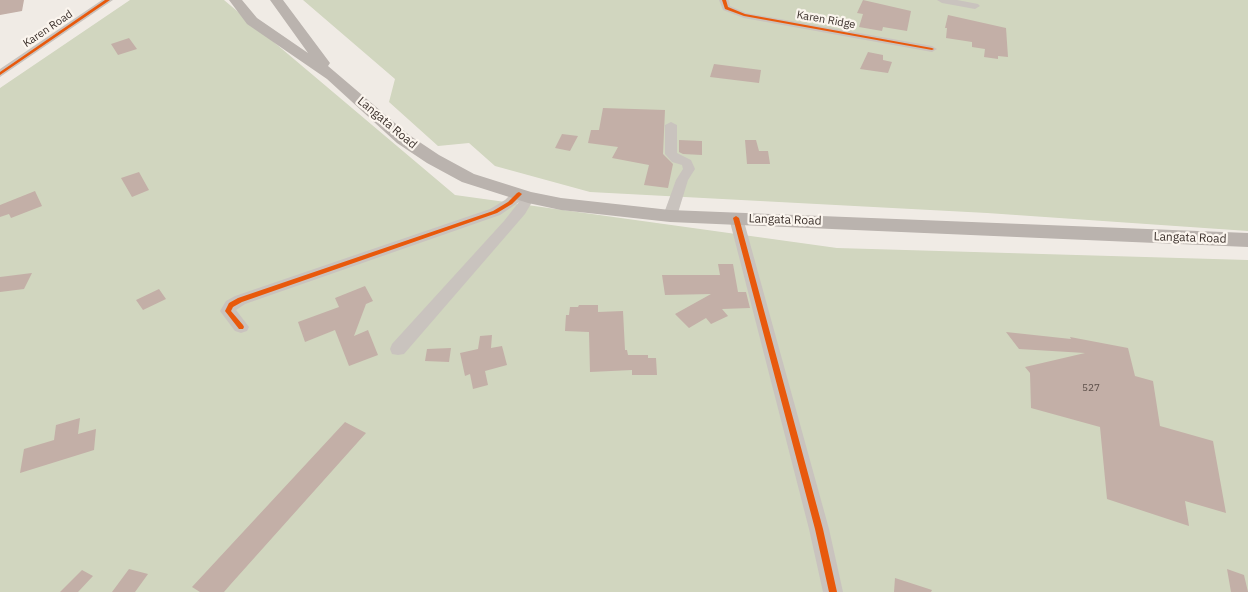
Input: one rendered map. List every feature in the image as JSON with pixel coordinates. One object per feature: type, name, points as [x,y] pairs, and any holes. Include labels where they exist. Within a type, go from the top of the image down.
[{"type":"main road","name":"Langata Road","points":[[276,0],[332,76]]},
{"type":"main road","name":"Langata Road","points":[[253,4],[252,21],[332,76],[403,139],[433,159],[468,178],[524,196],[569,205],[670,216],[1248,240]]},
{"type":"street","name":"Karen Road","points":[[0,74],[108,0]]},
{"type":"street","name":"Karen Ridge","points":[[724,0],[726,8],[738,14],[932,49]]},
{"type":"street","points":[[942,0],[975,6]]},
{"type":"street","points":[[670,216],[678,188],[689,169],[687,163],[676,159],[671,154],[671,125]]},
{"type":"street","points":[[241,328],[228,311],[231,305],[240,300],[495,212],[524,196]]},
{"type":"street","points":[[398,349],[520,211],[524,196]]},
{"type":"street","points":[[736,218],[819,529],[833,592]]},
{"type":"green space","points":[[130,0],[224,0],[455,195],[837,248],[1248,260],[1248,592],[0,592],[0,88]]},
{"type":"green space","points":[[303,0],[1248,0],[1248,231],[987,213],[590,192],[495,166],[469,143],[438,146],[389,102],[395,79]]},
{"type":"building","points":[[0,0],[24,0],[22,11],[0,15]]},
{"type":"building","points":[[863,0],[911,11],[907,31],[883,27],[882,31],[859,27],[863,14],[857,13]]},
{"type":"building","points":[[948,15],[1006,28],[1008,57],[998,56],[998,59],[984,57],[985,49],[972,47],[972,42],[946,38],[947,28],[945,28]]},
{"type":"building","points":[[129,38],[137,49],[118,55],[111,44]]},
{"type":"building","points":[[868,52],[883,55],[883,60],[892,62],[888,73],[860,69]]},
{"type":"building","points":[[714,64],[761,70],[759,83],[710,77]]},
{"type":"building","points":[[603,108],[665,110],[663,154],[673,164],[668,188],[644,185],[649,165],[612,158],[618,147],[588,143],[591,130],[599,130]]},
{"type":"building","points":[[562,134],[578,136],[570,151],[555,148]]},
{"type":"building","points":[[679,140],[702,141],[702,155],[679,152]]},
{"type":"building","points":[[745,140],[756,140],[759,151],[768,151],[770,164],[747,164]]},
{"type":"building","points":[[139,172],[149,190],[132,197],[121,178]]},
{"type":"building","points":[[35,191],[42,206],[11,218],[9,214],[0,217],[0,205]]},
{"type":"building","points":[[718,264],[733,264],[738,292],[746,292],[750,308],[722,309],[728,316],[711,324],[706,318],[689,328],[675,314],[711,294],[665,295],[662,275],[720,275]]},
{"type":"building","points":[[32,273],[24,289],[0,292],[0,277]]},
{"type":"building","points":[[365,286],[373,301],[366,304],[354,336],[368,330],[378,355],[349,366],[335,330],[305,342],[298,322],[339,307],[335,298]]},
{"type":"building","points":[[159,289],[166,299],[143,310],[136,300]]},
{"type":"building","points":[[579,305],[598,305],[598,312],[623,311],[625,350],[627,350],[628,355],[648,355],[648,358],[656,358],[657,375],[632,375],[632,370],[590,372],[589,332],[565,331],[566,315],[569,315],[570,307],[578,307]]},
{"type":"building","points":[[1006,332],[1071,339],[1070,337],[1128,348],[1135,376],[1153,381],[1160,426],[1213,441],[1226,513],[1185,501],[1189,526],[1107,499],[1100,427],[1031,408],[1030,373],[1025,367],[1085,353],[1019,349]]},
{"type":"building","points":[[492,335],[491,348],[502,346],[507,365],[485,371],[488,385],[473,389],[470,374],[465,376],[460,353],[478,349],[480,336]]},
{"type":"building","points":[[451,348],[449,362],[425,361],[427,349]]},
{"type":"building","points":[[80,418],[78,434],[96,429],[94,450],[20,473],[24,449],[54,440],[56,425]]},
{"type":"building","points":[[345,422],[366,433],[224,592],[200,592],[192,587]]},
{"type":"building","points":[[129,569],[148,574],[135,592],[112,592]]},
{"type":"building","points":[[1227,569],[1244,575],[1248,592],[1231,592]]},
{"type":"building","points":[[82,570],[93,576],[78,592],[60,592]]},
{"type":"building","points":[[895,578],[932,590],[931,592],[894,592]]},
{"type":"cycle path","points":[[0,74],[108,0]]},
{"type":"cycle path","points":[[724,0],[726,8],[744,15],[932,49]]},
{"type":"cycle path","points":[[241,327],[228,311],[231,305],[240,300],[495,212],[510,203],[519,194]]},
{"type":"cycle path","points":[[736,218],[819,529],[833,592]]}]
